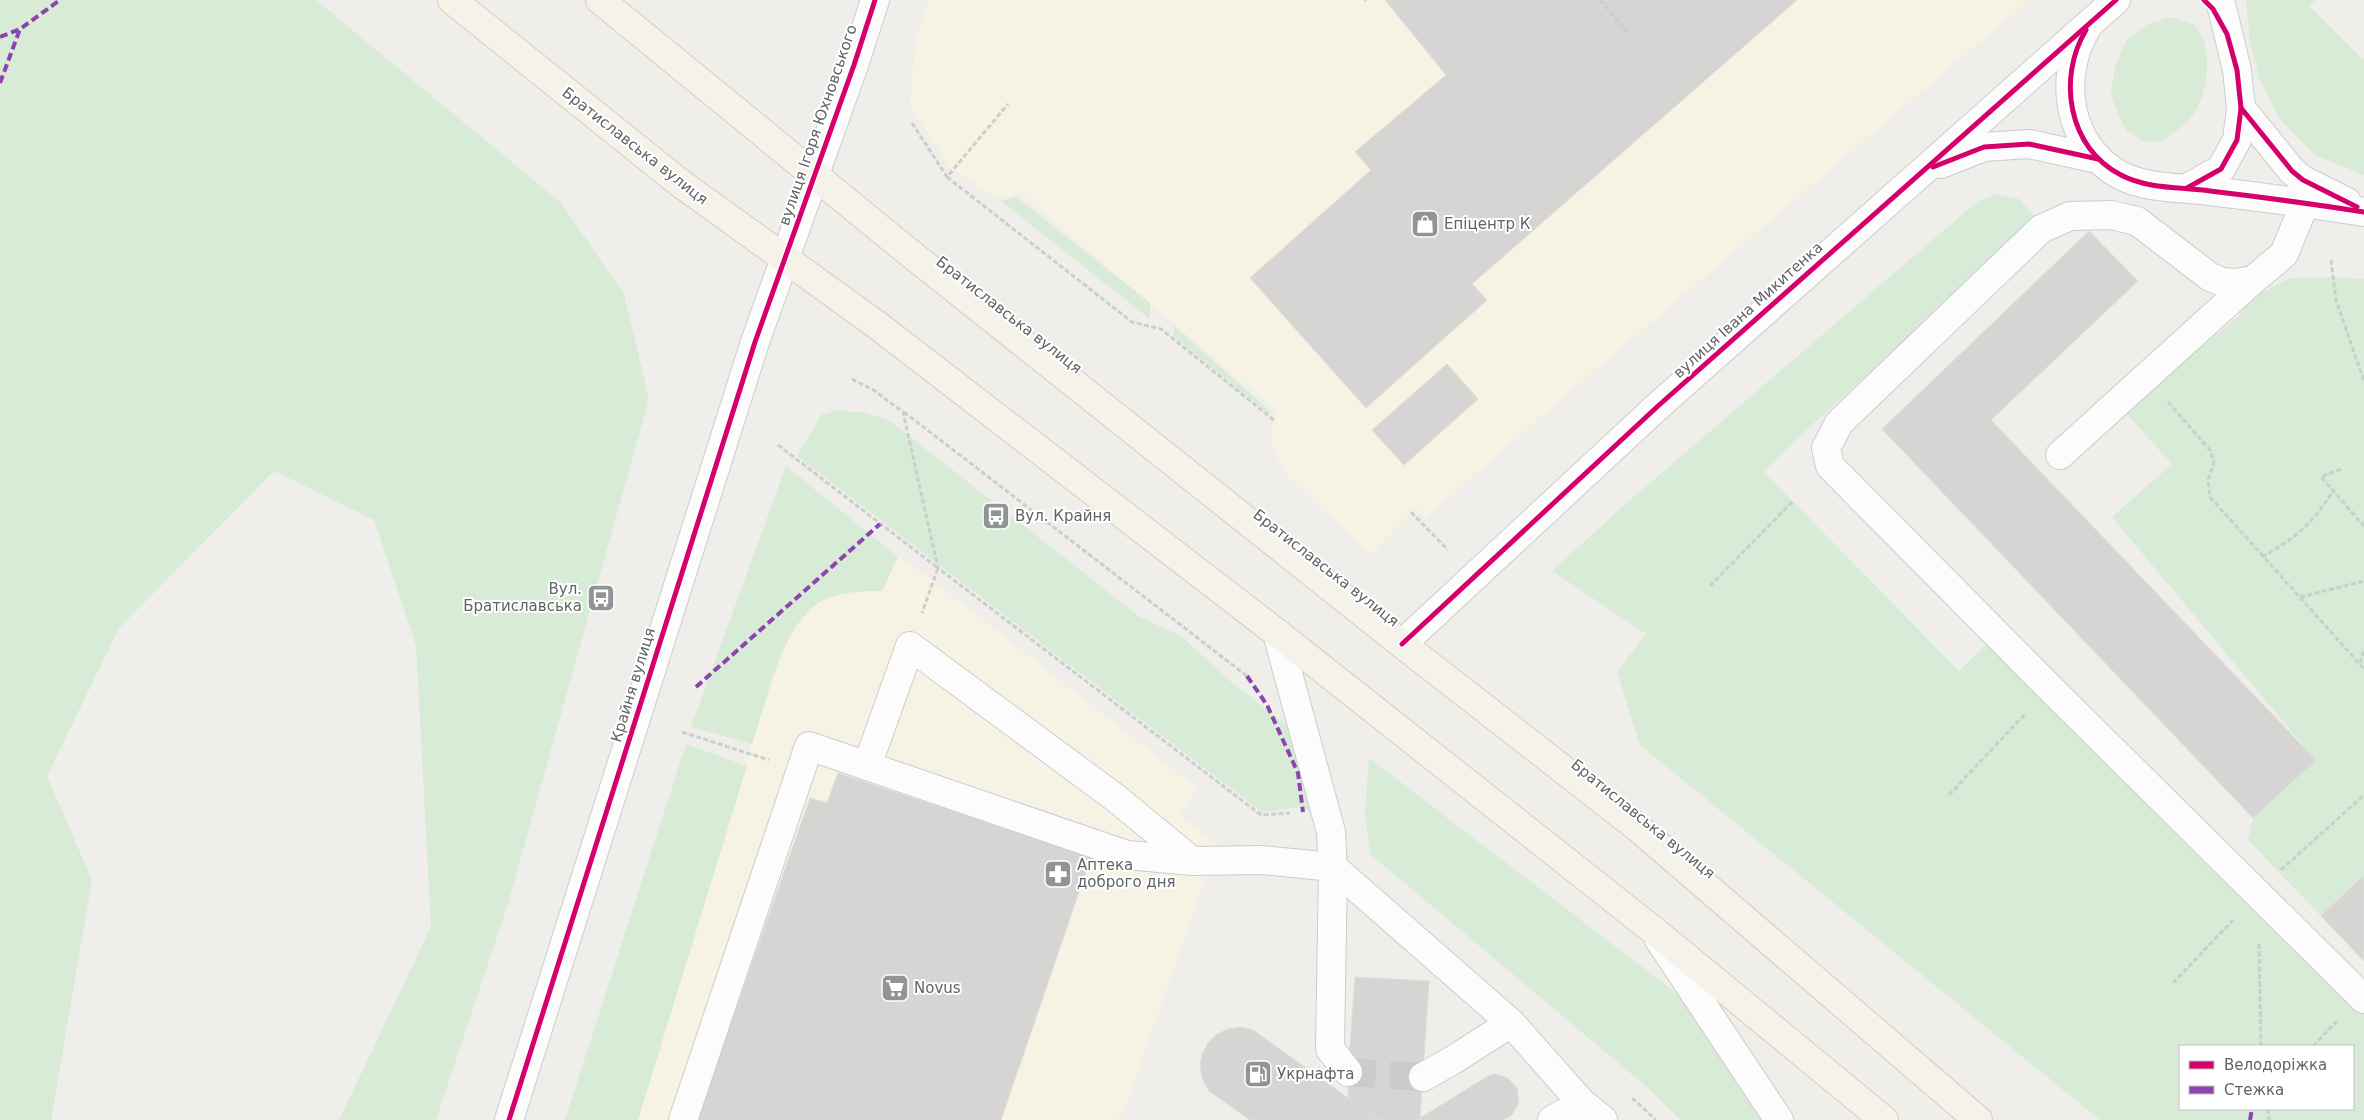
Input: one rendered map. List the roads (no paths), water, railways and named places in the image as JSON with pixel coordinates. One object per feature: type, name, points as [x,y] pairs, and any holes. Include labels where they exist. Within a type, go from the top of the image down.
[{"type":"main road","name":"Братиславська вулиця","points":[[452,0],[680,183],[907,348],[1277,633],[1653,930],[1884,1120]]},
{"type":"main road","name":"Братиславська вулиця","points":[[600,0],[814,175],[1402,644],[1637,827],[1978,1120]]},
{"type":"street","name":"вулиця Ігоря Юхновського","points":[[785,259],[875,0]]},
{"type":"street","points":[[2204,0],[2213,9],[2227,34]]},
{"type":"street","points":[[2187,188],[2221,169],[2237,140],[2241,108],[2236,70],[2220,0]]},
{"type":"street","name":"вулиця Івана Микитенка","points":[[1402,644],[1658,406],[2117,1]]},
{"type":"street","points":[[2089,24],[2072,65],[2069,98],[2078,132],[2098,159],[2121,176],[2154,186],[2187,188],[2364,211]]},
{"type":"street","points":[[2241,108],[2292,171],[2304,180],[2364,211]]},
{"type":"street","points":[[1924,170],[1984,147],[2029,144],[2098,159]]},
{"type":"street","points":[[2060,456],[2284,254],[2305,203]]},
{"type":"street","points":[[2253,280],[2236,284],[2210,277],[2137,221],[2110,215],[2090,214],[2070,216],[2058,220],[2041,229],[1839,423],[1826,448],[1830,466],[2050,688],[2266,885],[2364,999]]},
{"type":"street","name":"Крайня вулиця","points":[[510,1120],[755,342],[785,259]]},
{"type":"street","points":[[1277,633],[1331,832],[1333,867],[1330,1050],[1348,1072]]},
{"type":"street","points":[[868,766],[910,646],[1116,799],[1192,861]]},
{"type":"street","points":[[683,1120],[809,746],[1126,854],[1192,861],[1262,860],[1333,867],[1511,1023],[1582,1103],[1603,1120]]},
{"type":"street","points":[[1653,930],[1779,1120]]},
{"type":"street","points":[[1422,1077],[1453,1060],[1511,1023]]},
{"type":"street","points":[[1552,1120],[1582,1103]]},
{"type":"tunnel","points":[[1348,1072],[1423,1077]]},
{"type":"place","name":"Епіцентр К","points":[[1425,224]]},
{"type":"place","name":"Вул. Крайня","points":[[996,516]]},
{"type":"place","name":"Вул. Братиславська","points":[[601,598]]},
{"type":"place","name":"Аптека доброго дня","points":[[1058,874]]},
{"type":"place","name":"Novus","points":[[895,988]]},
{"type":"place","name":"Укрнафта","points":[[1258,1074]]}]
